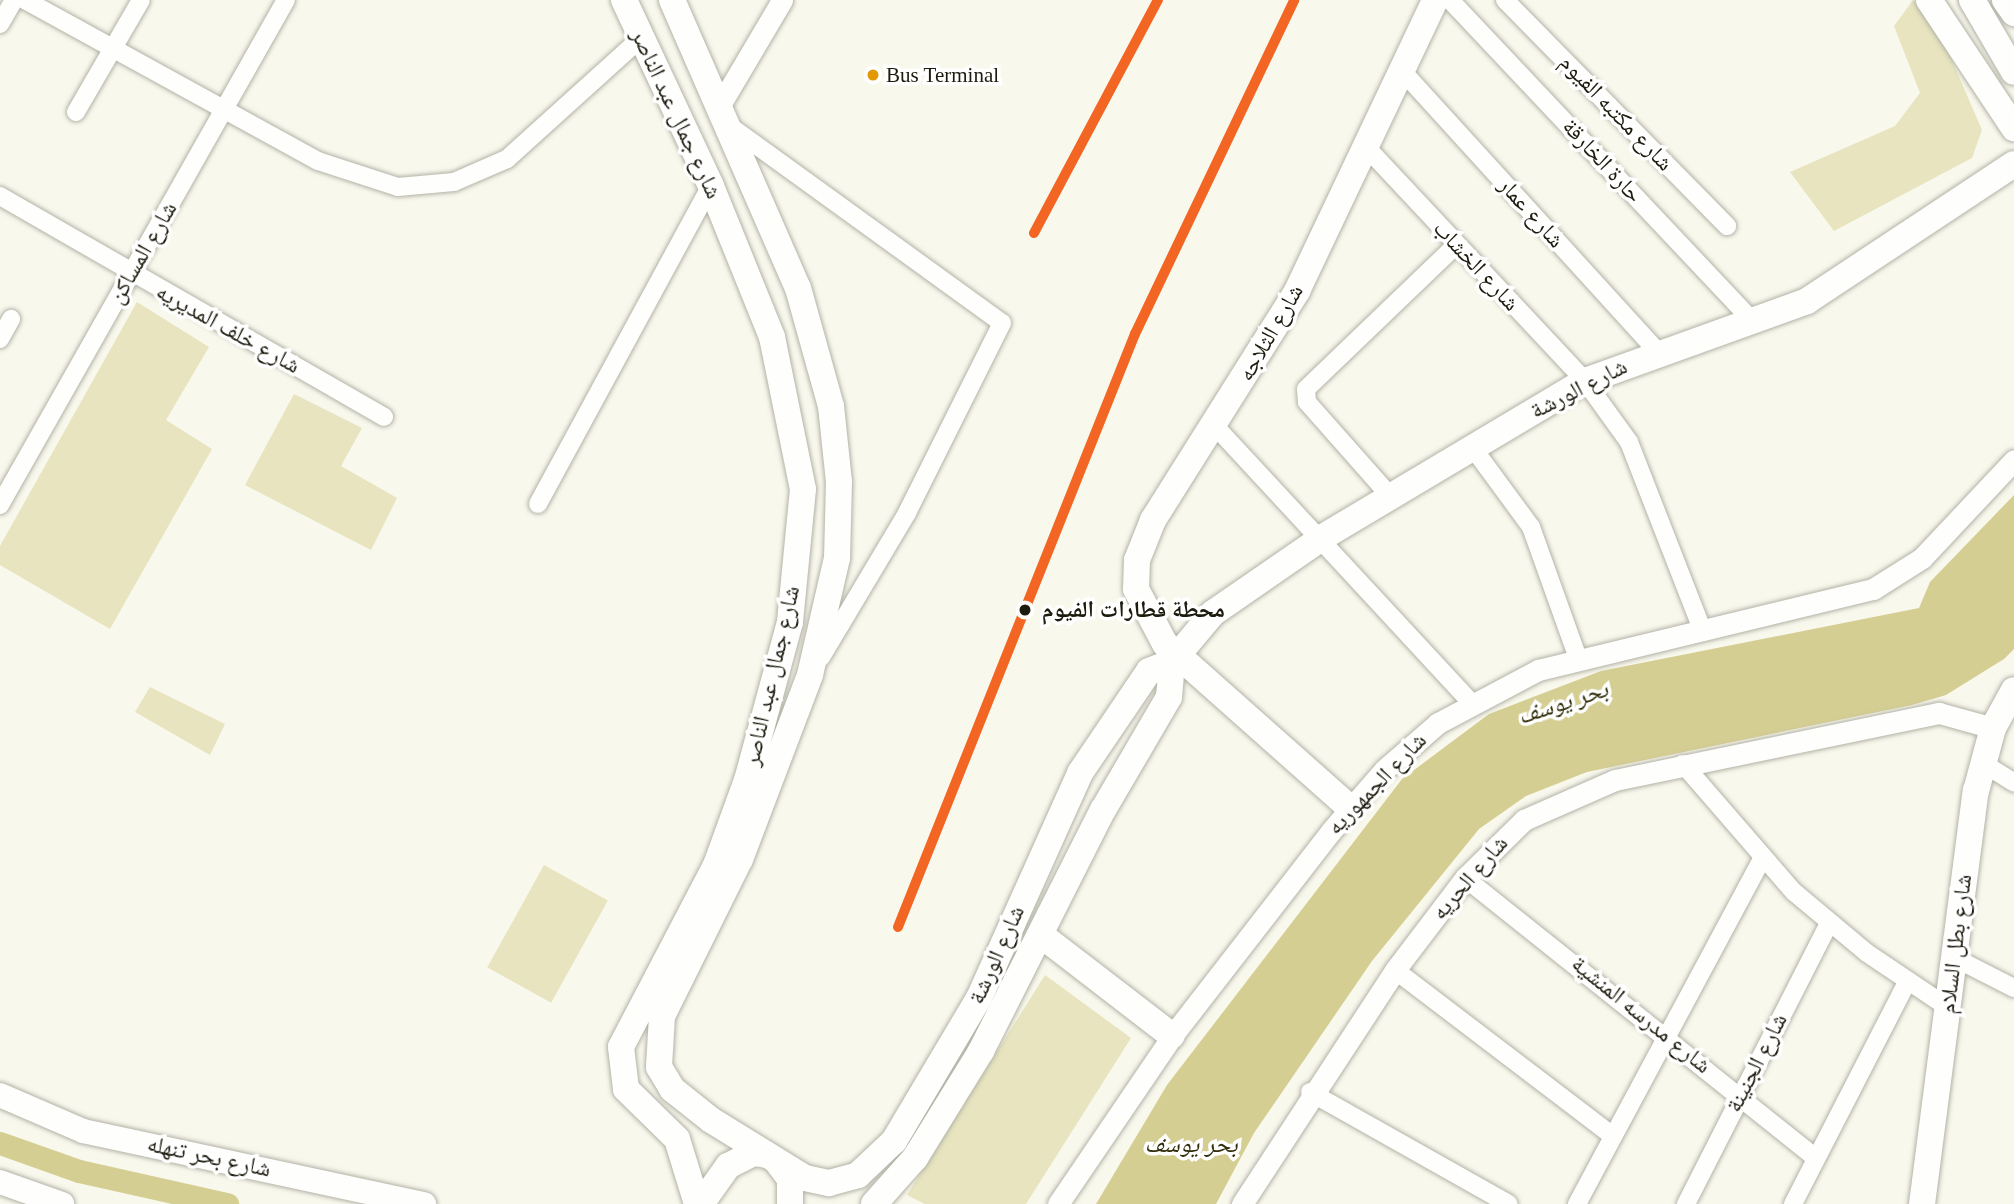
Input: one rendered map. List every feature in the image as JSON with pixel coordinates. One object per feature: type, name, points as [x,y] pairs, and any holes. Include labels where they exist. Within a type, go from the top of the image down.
[{"type":"main road","name":"شارع جمال عبد الناصر","points":[[619,1064],[629,1026],[729,836],[771,701],[798,563],[803,489],[792,415],[772,337],[711,186],[624,0]]},
{"type":"main road","name":"شارع جمال عبد الناصر","points":[[659,1067],[662,1016],[740,859],[810,675],[836,558],[839,482],[831,406],[798,288],[672,0]]},
{"type":"main road","name":"شارع الثلاجه","points":[[1350,808],[1174,659],[1145,611],[1137,560],[1153,520],[1215,426],[1297,291],[1405,74],[1435,0]]},
{"type":"main road","points":[[1929,0],[2014,128]]},
{"type":"main road","points":[[1976,6],[2014,72]]},
{"type":"main road","name":"شارع الورشة","points":[[772,1159],[829,1183],[858,1175],[883,1156],[961,1034],[1080,773],[1149,671],[1174,659],[1227,602],[1323,537],[1585,381],[1658,352],[1754,322],[1840,284],[2014,164]]},
{"type":"main road","name":"شارع الورشة","points":[[874,1204],[900,1179],[954,1097],[1041,935],[1103,810],[1169,697],[1174,659]]},
{"type":"main road","name":"شارع بطل السلام","points":[[1922,1204],[1981,762],[1993,728],[2014,690]]},
{"type":"main road","points":[[1041,935],[1172,1036]]},
{"type":"main road","points":[[699,1204],[677,1139],[637,1104],[619,1064],[659,1067],[684,1101],[772,1159],[790,1179],[790,1204]]},
{"type":"main road","name":"شارع بحر تنهله","points":[[0,1095],[83,1131],[424,1204]]},
{"type":"main road","points":[[699,1204],[728,1166],[753,1153],[772,1159]]},
{"type":"main road","points":[[0,1182],[62,1204]]},
{"type":"street","points":[[0,24],[14,0]]},
{"type":"street","points":[[25,0],[223,112],[370,182],[398,187],[454,183],[507,159],[641,38]]},
{"type":"street","points":[[76,112],[141,0]]},
{"type":"street","name":"شارع المساكن","points":[[0,505],[286,0]]},
{"type":"street","points":[[782,0],[723,115],[1002,323],[907,513],[810,675]]},
{"type":"street","name":"حارة الخارقة","points":[[1450,0],[1754,322]]},
{"type":"street","name":"شارع مكتبه الفيوم","points":[[1505,0],[1727,226]]},
{"type":"street","name":"شارع عمار","points":[[1405,74],[1658,352]]},
{"type":"street","name":"شارع الخشاب","points":[[1368,149],[1585,381],[1629,442],[1701,627]]},
{"type":"street","points":[[538,504],[711,186]]},
{"type":"street","name":"شارع خلف المديريه","points":[[0,196],[131,274],[384,417]]},
{"type":"street","points":[[1391,497],[1307,402],[1306,389],[1456,245]]},
{"type":"street","points":[[0,340],[11,319]]},
{"type":"street","points":[[1215,426],[1323,537],[1471,702]]},
{"type":"street","points":[[1473,448],[1531,527],[1578,658]]},
{"type":"street","name":"شارع الجمهوريه","points":[[1058,1204],[1172,1036],[1350,808],[1414,741],[1471,702],[1578,658],[1701,627],[1873,589],[1900,576],[2014,460]]},
{"type":"street","name":"شارع الحريه","points":[[1242,1204],[1310,1092],[1395,970],[1465,878],[1497,842],[1553,804],[1683,764],[1939,713],[1993,728]]},
{"type":"street","points":[[1981,762],[2014,783]]},
{"type":"street","points":[[1683,764],[1762,859],[1829,923],[1907,982],[1949,1008]]},
{"type":"street","points":[[1577,1204],[1762,859]]},
{"type":"street","name":"شارع مدرسه المنشية","points":[[1465,878],[1668,1036],[1814,1157]]},
{"type":"street","name":"شارع الجنينة","points":[[1686,1204],[1829,923]]},
{"type":"street","points":[[1955,958],[2014,988]]},
{"type":"street","points":[[1395,970],[1614,1136]]},
{"type":"street","points":[[1793,1204],[1814,1157],[1907,982]]},
{"type":"street","points":[[1310,1092],[1509,1204]]},
{"type":"shaded area","points":[[1913,0],[1941,35],[1982,130],[1972,158],[1834,231],[1790,172],[1895,126],[1920,93],[1894,26]]},
{"type":"shaded area","points":[[137,302],[209,347],[166,420],[212,449],[110,629],[0,565],[0,546]]},
{"type":"shaded area","points":[[294,394],[362,428],[341,466],[397,498],[371,550],[245,485]]},
{"type":"shaded area","points":[[150,687],[225,724],[210,755],[135,712]]},
{"type":"shaded area","points":[[544,865],[608,900],[551,1003],[487,967]]},
{"type":"shaded area","points":[[1045,975],[1131,1038],[1026,1204],[925,1204],[907,1195]]},
{"type":"water","name":"بحر يوسف","points":[[2014,495],[2014,649],[2004,659],[1946,695],[1912,705],[1587,772],[1526,796],[1479,829],[1372,961],[1254,1133],[1216,1204],[1096,1204],[1167,1085],[1402,779],[1489,714],[1601,671],[1919,608],[1930,582]]},
{"type":"waterway","points":[[0,1143],[79,1171],[227,1204]]},
{"type":"transit line","points":[[1034,233],[1158,0]]},
{"type":"transit line","points":[[898,927],[1135,334],[1294,0]]},
{"type":"place","name":"Bus Terminal","points":[[873,75]]},
{"type":"place","name":"محطة قطارات الفيوم","points":[[1025,610]]}]
